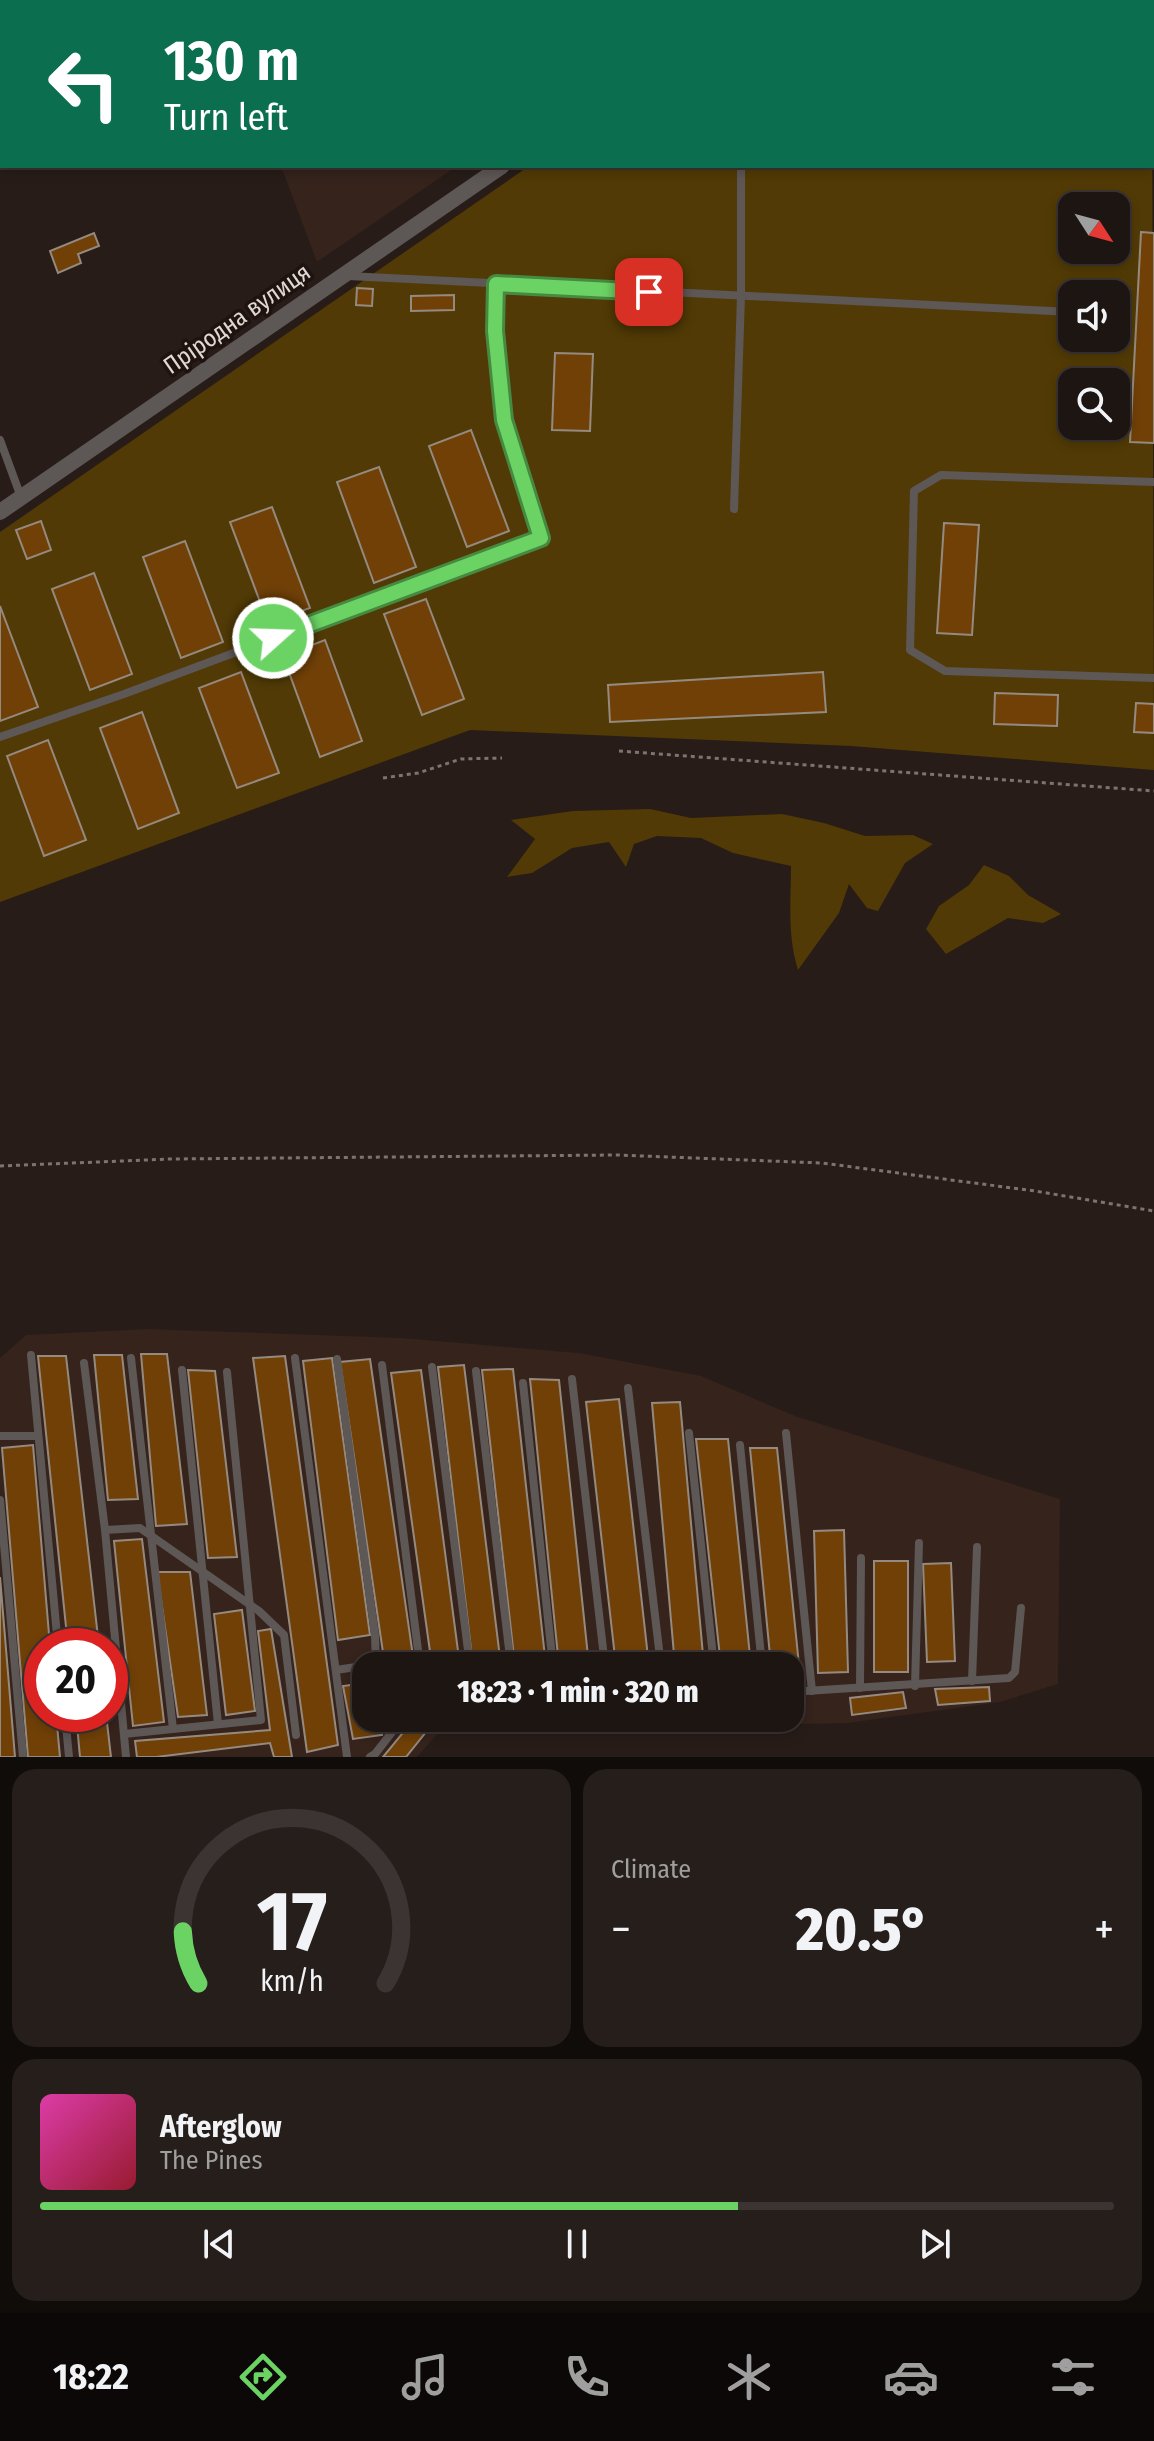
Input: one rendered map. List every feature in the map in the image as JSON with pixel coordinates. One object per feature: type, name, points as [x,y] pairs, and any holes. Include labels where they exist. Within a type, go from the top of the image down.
[{"type":"street","name":"Пріродна вулиця","points":[[0,512],[499,168]]},
{"type":"lane","points":[[734,509],[741,296],[741,168]]},
{"type":"lane","points":[[343,275],[1058,311]]},
{"type":"lane","points":[[0,737],[139,689],[541,538],[504,420],[495,331],[496,284]]},
{"type":"lane","points":[[0,440],[21,497]]},
{"type":"lane","points":[[1154,482],[941,475],[914,491],[910,650],[945,671],[1154,678]]},
{"type":"lane","points":[[31,1355],[56,1628]]},
{"type":"lane","points":[[131,1358],[173,1729]]},
{"type":"lane","points":[[295,1358],[347,1757]]},
{"type":"lane","points":[[337,1359],[376,1652]]},
{"type":"lane","points":[[84,1363],[105,1530],[126,1757]]},
{"type":"lane","points":[[382,1365],[418,1652]]},
{"type":"lane","points":[[432,1367],[468,1652]]},
{"type":"lane","points":[[182,1370],[218,1724]]},
{"type":"lane","points":[[476,1371],[509,1652]]},
{"type":"lane","points":[[124,1734],[261,1720],[227,1372]]},
{"type":"lane","points":[[572,1379],[603,1652]]},
{"type":"lane","points":[[523,1383],[552,1652]]},
{"type":"lane","points":[[628,1388],[659,1652]]},
{"type":"lane","points":[[689,1433],[712,1652]]},
{"type":"lane","points":[[786,1433],[812,1691]]},
{"type":"lane","points":[[0,1436],[38,1436]]},
{"type":"lane","points":[[740,1445],[761,1652]]},
{"type":"lane","points":[[0,1500],[23,1757]]},
{"type":"lane","points":[[105,1530],[140,1528],[251,1606],[284,1635],[296,1735]]},
{"type":"lane","points":[[915,1686],[919,1543]]},
{"type":"lane","points":[[972,1681],[977,1547]]},
{"type":"lane","points":[[860,1688],[861,1558]]},
{"type":"lane","points":[[804,1691],[1009,1678],[1015,1672],[1021,1608]]},
{"type":"lane","points":[[336,1670],[352,1668]]},
{"type":"lane","points":[[67,1732],[69,1757]]},
{"type":"lane","points":[[370,1757],[388,1732]]},
{"type":"path","points":[[619,751],[1154,791]]},
{"type":"path","points":[[383,778],[418,773],[461,759],[502,758]]},
{"type":"path","points":[[0,1166],[170,1159],[649,1156],[822,1163],[1035,1191],[1154,1211]]},
{"type":"shaded area","points":[[282,168],[454,168],[317,262]]},
{"type":"shaded area","points":[[526,168],[1152,168],[1154,770],[851,746],[470,730],[0,902],[0,532]]},
{"type":"shaded area","points":[[650,809],[691,818],[782,814],[865,836],[913,835],[933,844],[905,863],[878,911],[867,908],[849,884],[839,913],[798,970],[791,931],[791,866],[733,853],[701,838],[657,836],[634,844],[626,867],[609,842],[572,848],[532,873],[507,877],[535,839],[511,820],[573,811]]},
{"type":"shaded area","points":[[984,865],[1009,876],[1028,895],[1061,914],[1043,923],[1008,918],[946,954],[926,929],[939,906],[969,885]]},
{"type":"shaded area","points":[[147,1329],[402,1338],[579,1353],[701,1376],[795,1416],[1060,1499],[1058,1684],[1000,1702],[848,1723],[804,1724],[804,1652],[352,1652],[352,1732],[439,1732],[417,1757],[0,1757],[0,1358],[26,1335]]},
{"type":"building","points":[[1141,232],[1154,233],[1154,443],[1130,442]]},
{"type":"building","points":[[94,233],[99,246],[78,254],[81,263],[58,273],[50,251]]},
{"type":"building","points":[[357,288],[373,289],[372,306],[356,305]]},
{"type":"building","points":[[454,295],[454,310],[411,311],[411,296]]},
{"type":"building","points":[[555,353],[593,354],[590,431],[552,430]]},
{"type":"building","points":[[471,430],[509,531],[467,547],[429,446]]},
{"type":"building","points":[[379,467],[416,567],[374,583],[337,482]]},
{"type":"building","points":[[272,507],[310,608],[268,623],[230,522]]},
{"type":"building","points":[[41,521],[51,550],[27,559],[16,530]]},
{"type":"building","points":[[944,523],[979,525],[972,635],[937,633]]},
{"type":"building","points":[[185,541],[223,642],[181,658],[143,557]]},
{"type":"building","points":[[94,573],[132,674],[90,690],[52,589]]},
{"type":"building","points":[[426,599],[464,699],[422,715],[384,614]]},
{"type":"building","points":[[0,606],[38,707],[0,721]]},
{"type":"building","points":[[325,640],[362,741],[320,757],[283,656]]},
{"type":"building","points":[[241,672],[279,773],[237,788],[199,688]]},
{"type":"building","points":[[823,672],[826,712],[610,722],[608,685]]},
{"type":"building","points":[[995,693],[1058,695],[1057,726],[994,724]]},
{"type":"building","points":[[1136,703],[1154,704],[1154,733],[1134,732]]},
{"type":"building","points":[[142,712],[179,813],[138,829],[100,728]]},
{"type":"building","points":[[48,740],[86,840],[44,856],[7,756]]},
{"type":"building","points":[[141,1354],[167,1354],[187,1524],[156,1526]]},
{"type":"building","points":[[94,1355],[122,1355],[138,1499],[108,1500]]},
{"type":"building","points":[[38,1356],[66,1356],[97,1628],[66,1628]]},
{"type":"building","points":[[285,1356],[338,1745],[307,1752],[253,1358]]},
{"type":"building","points":[[332,1358],[370,1635],[338,1640],[303,1361]]},
{"type":"building","points":[[370,1359],[412,1652],[383,1652],[340,1362]]},
{"type":"building","points":[[464,1365],[499,1652],[471,1652],[438,1367]]},
{"type":"building","points":[[513,1369],[544,1652],[513,1652],[482,1370]]},
{"type":"building","points":[[188,1370],[215,1371],[237,1557],[208,1558]]},
{"type":"building","points":[[421,1370],[458,1652],[430,1652],[391,1373]]},
{"type":"building","points":[[530,1379],[559,1380],[588,1652],[558,1652]]},
{"type":"building","points":[[619,1399],[647,1652],[614,1652],[586,1402]]},
{"type":"building","points":[[680,1402],[703,1652],[674,1652],[652,1403]]},
{"type":"building","points":[[696,1439],[728,1439],[750,1652],[719,1652]]},
{"type":"building","points":[[33,1445],[48,1628],[24,1628],[24,1709],[2,1448]]},
{"type":"building","points":[[750,1448],[777,1448],[798,1652],[770,1652]]},
{"type":"building","points":[[844,1530],[848,1672],[818,1673],[814,1531]]},
{"type":"building","points":[[142,1539],[164,1722],[133,1726],[128,1677],[128,1628],[123,1628],[114,1541]]},
{"type":"building","points":[[874,1561],[908,1561],[908,1672],[874,1672]]},
{"type":"building","points":[[951,1563],[955,1661],[927,1662],[923,1564]]},
{"type":"building","points":[[157,1572],[190,1572],[207,1715],[178,1717]]},
{"type":"building","points":[[0,1577],[15,1757],[0,1757]]},
{"type":"building","points":[[242,1610],[255,1711],[226,1715],[214,1614]]},
{"type":"building","points":[[271,1629],[292,1757],[274,1757],[270,1743],[137,1757],[135,1741],[270,1730],[258,1631]]},
{"type":"building","points":[[352,1685],[352,1732],[381,1732],[382,1735],[353,1739],[343,1686]]},
{"type":"building","points":[[989,1687],[990,1701],[938,1705],[935,1689]]},
{"type":"building","points":[[903,1692],[906,1708],[852,1715],[850,1698]]},
{"type":"building","points":[[26,1732],[58,1732],[60,1757],[28,1757]]},
{"type":"building","points":[[78,1732],[108,1732],[111,1757],[80,1757]]},
{"type":"building","points":[[404,1732],[426,1732],[406,1757],[383,1757]]},
{"type":"route","points":[[273,638],[541,538],[504,420],[495,331],[496,284],[649,292]]}]
